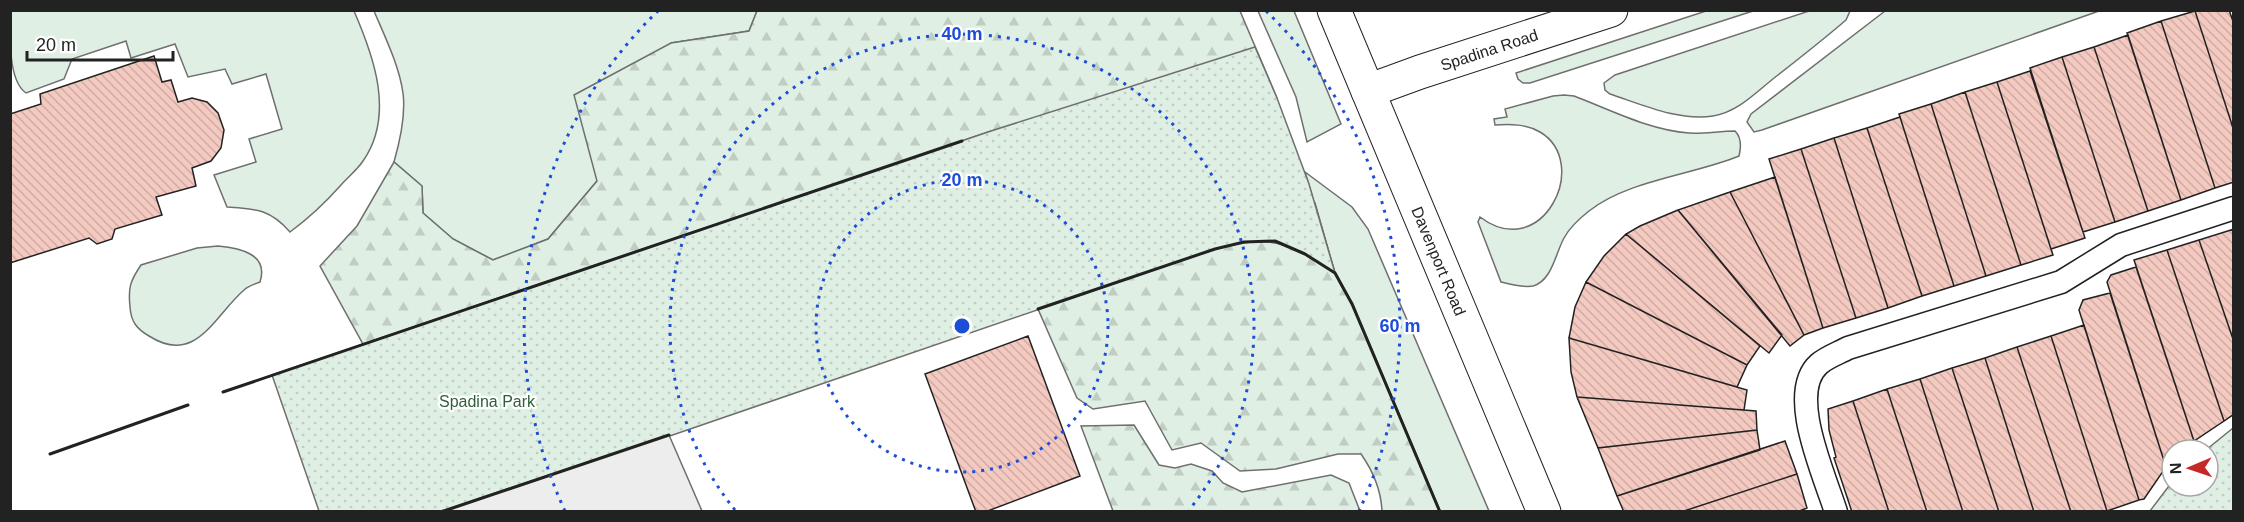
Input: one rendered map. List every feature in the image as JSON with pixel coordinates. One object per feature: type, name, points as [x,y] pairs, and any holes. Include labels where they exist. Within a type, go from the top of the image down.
[{"type":"street","name":"Davenport Road","points":[[1335,10],[1544,512]]},
{"type":"street","name":"Spadina Road","points":[[1368,91],[1611,10]]},
{"type":"lane","points":[[1836,512],[1808,425],[1804,404],[1805,386],[1818,365],[1848,348],[2061,282],[2121,245],[2234,208]]},
{"type":"green space","points":[[11,10],[354,11],[368,47],[378,86],[378,125],[373,143],[355,170],[317,210],[290,232],[276,219],[262,212],[227,207],[214,175],[256,162],[249,139],[282,129],[266,74],[232,84],[225,69],[188,77],[175,44],[131,58],[126,41],[72,59],[64,79],[26,93],[20,87],[13,67],[10,42]]},
{"type":"green space","points":[[1709,10],[1753,11],[1530,83],[1523,83],[1518,79],[1516,73]]},
{"type":"green space","points":[[1886,10],[2099,11],[1754,132],[1747,122],[1751,114]]},
{"type":"green space","points":[[374,11],[757,11],[749,31],[671,43],[597,181],[548,239],[493,260],[453,239],[423,213],[422,186],[394,162],[403,119],[403,93],[395,62]]},
{"type":"green space","points":[[757,11],[1240,11],[1277,98],[991,131],[363,344],[320,266],[357,226],[394,162],[422,186],[423,213],[453,239],[493,260],[548,239],[597,181],[574,95],[671,43],[749,31]]},
{"type":"green space","points":[[1258,11],[1294,11],[1341,124],[1307,142],[1296,97]]},
{"type":"green space","points":[[1809,11],[1850,11],[1846,20],[1748,100],[1722,114],[1700,117],[1674,114],[1610,94],[1605,90],[1604,83],[1615,75]]},
{"type":"green space","name":"Spadina Park","points":[[1255,47],[1309,184],[1335,273],[1304,254],[1279,244],[1251,242],[1235,244],[451,511],[319,511],[272,375],[991,131]]},
{"type":"green space","points":[[1564,95],[1574,96],[1659,128],[1695,133],[1735,131],[1740,140],[1739,156],[1641,185],[1605,201],[1569,230],[1553,265],[1539,283],[1533,286],[1517,286],[1501,282],[1478,222],[1480,217],[1503,228],[1523,228],[1540,219],[1553,204],[1560,185],[1561,165],[1555,146],[1540,132],[1524,126],[1495,125],[1494,119],[1507,117],[1505,109]]},
{"type":"green space","points":[[1305,172],[1352,207],[1368,229],[1489,511],[1440,511],[1353,304],[1335,273]]},
{"type":"green space","points":[[1315,203],[1335,273],[1352,304],[1440,511],[1382,511],[1376,481],[1361,454],[1338,454],[1276,469],[1240,471],[1201,443],[1172,450],[1145,401],[1093,409],[1077,398],[1038,309],[1037,284]]},
{"type":"green space","points":[[218,246],[251,254],[260,265],[262,272],[260,282],[244,290],[203,334],[192,341],[179,345],[165,344],[141,331],[133,321],[129,295],[132,280],[141,265],[197,248]]},
{"type":"green space","points":[[1134,425],[1159,465],[1175,468],[1191,464],[1212,471],[1223,483],[1242,492],[1331,475],[1349,483],[1360,511],[1113,511],[1081,426]]},
{"type":"green space","points":[[2233,428],[2233,511],[2150,511],[2160,498],[2220,498],[2220,439]]},
{"type":"shaded area","points":[[669,435],[702,511],[441,511]]},
{"type":"building","points":[[2229,10],[2234,24],[2234,131],[2195,11]]},
{"type":"building","points":[[2195,11],[2234,131],[2234,182],[2215,188],[2161,21]]},
{"type":"building","points":[[2161,21],[2215,188],[2181,200],[2127,33]]},
{"type":"building","points":[[2128,35],[2181,200],[2148,211],[2094,47]]},
{"type":"building","points":[[2094,47],[2148,211],[2115,222],[2062,57]]},
{"type":"building","points":[[154,56],[162,82],[171,80],[178,102],[192,98],[207,102],[218,113],[224,130],[221,148],[211,161],[192,168],[196,186],[156,197],[162,215],[115,229],[112,239],[97,244],[89,238],[10,263],[10,114],[41,104],[40,94]]},
{"type":"building","points":[[2062,57],[2115,222],[2083,232],[2030,68]]},
{"type":"building","points":[[2030,71],[2085,238],[2051,249],[1997,82]]},
{"type":"building","points":[[1997,82],[2053,255],[2021,265],[1965,92]]},
{"type":"building","points":[[1965,92],[2021,265],[1986,276],[1931,104]]},
{"type":"building","points":[[1931,104],[1986,276],[1954,286],[1899,114]]},
{"type":"building","points":[[1900,117],[1954,286],[1922,296],[1867,128]]},
{"type":"building","points":[[1867,128],[1922,296],[1888,308],[1834,138]]},
{"type":"building","points":[[1834,138],[1888,308],[1856,318],[1801,149]]},
{"type":"building","points":[[1801,149],[1856,318],[1823,328],[1769,159]]},
{"type":"building","points":[[1775,177],[1823,328],[1804,335],[1730,192]]},
{"type":"building","points":[[1730,192],[1804,335],[1790,346],[1678,210]]},
{"type":"building","points":[[1678,210],[1782,335],[1769,353],[1626,234]]},
{"type":"building","points":[[2234,229],[2234,342],[2199,240]]},
{"type":"building","points":[[1626,234],[1760,346],[1747,365],[1586,282],[1604,256]]},
{"type":"building","points":[[2199,240],[2234,342],[2234,414],[2224,421],[2167,250]]},
{"type":"building","points":[[2167,250],[2224,421],[2198,438],[2193,438],[2134,260]]},
{"type":"building","points":[[2136,267],[2193,438],[2160,438],[2160,448],[2107,282],[2111,275]]},
{"type":"building","points":[[1586,282],[1747,365],[1737,387],[1569,338],[1575,307]]},
{"type":"building","points":[[2110,293],[2160,448],[2160,476],[2144,499],[2139,500],[2079,310],[2083,300]]},
{"type":"building","points":[[2084,325],[2139,500],[2107,511],[2051,336]]},
{"type":"building","points":[[1028,336],[1080,476],[985,512],[976,512],[925,374]]},
{"type":"building","points":[[2051,336],[2107,511],[2104,512],[2071,512],[2017,347]]},
{"type":"building","points":[[1569,338],[1747,390],[1744,410],[1577,397],[1571,372]]},
{"type":"building","points":[[2017,347],[2071,512],[2034,512],[1985,358]]},
{"type":"building","points":[[1985,358],[2034,512],[1999,512],[1952,368]]},
{"type":"building","points":[[1952,368],[1999,512],[1963,512],[1920,379]]},
{"type":"building","points":[[1920,379],[1963,512],[1927,512],[1887,389]]},
{"type":"building","points":[[1887,389],[1927,512],[1889,512],[1853,401]]},
{"type":"building","points":[[1577,397],[1756,411],[1757,430],[1598,448]]},
{"type":"building","points":[[1853,401],[1889,512],[1852,512],[1834,458],[1836,457],[1829,430],[1828,409]]},
{"type":"building","points":[[1757,430],[1760,450],[1617,496],[1598,448]]},
{"type":"building","points":[[1785,441],[1797,474],[1681,512],[1624,512],[1617,496]]},
{"type":"building","points":[[1797,474],[1807,508],[1797,512],[1681,512]]},
{"type":"wall","points":[[223,392],[962,141]]},
{"type":"wall","points":[[1038,309],[1215,249],[1244,242],[1275,241],[1305,254],[1335,273],[1352,304],[1440,512]]},
{"type":"wall","points":[[50,454],[188,405]]},
{"type":"wall","points":[[441,512],[669,435]]}]
